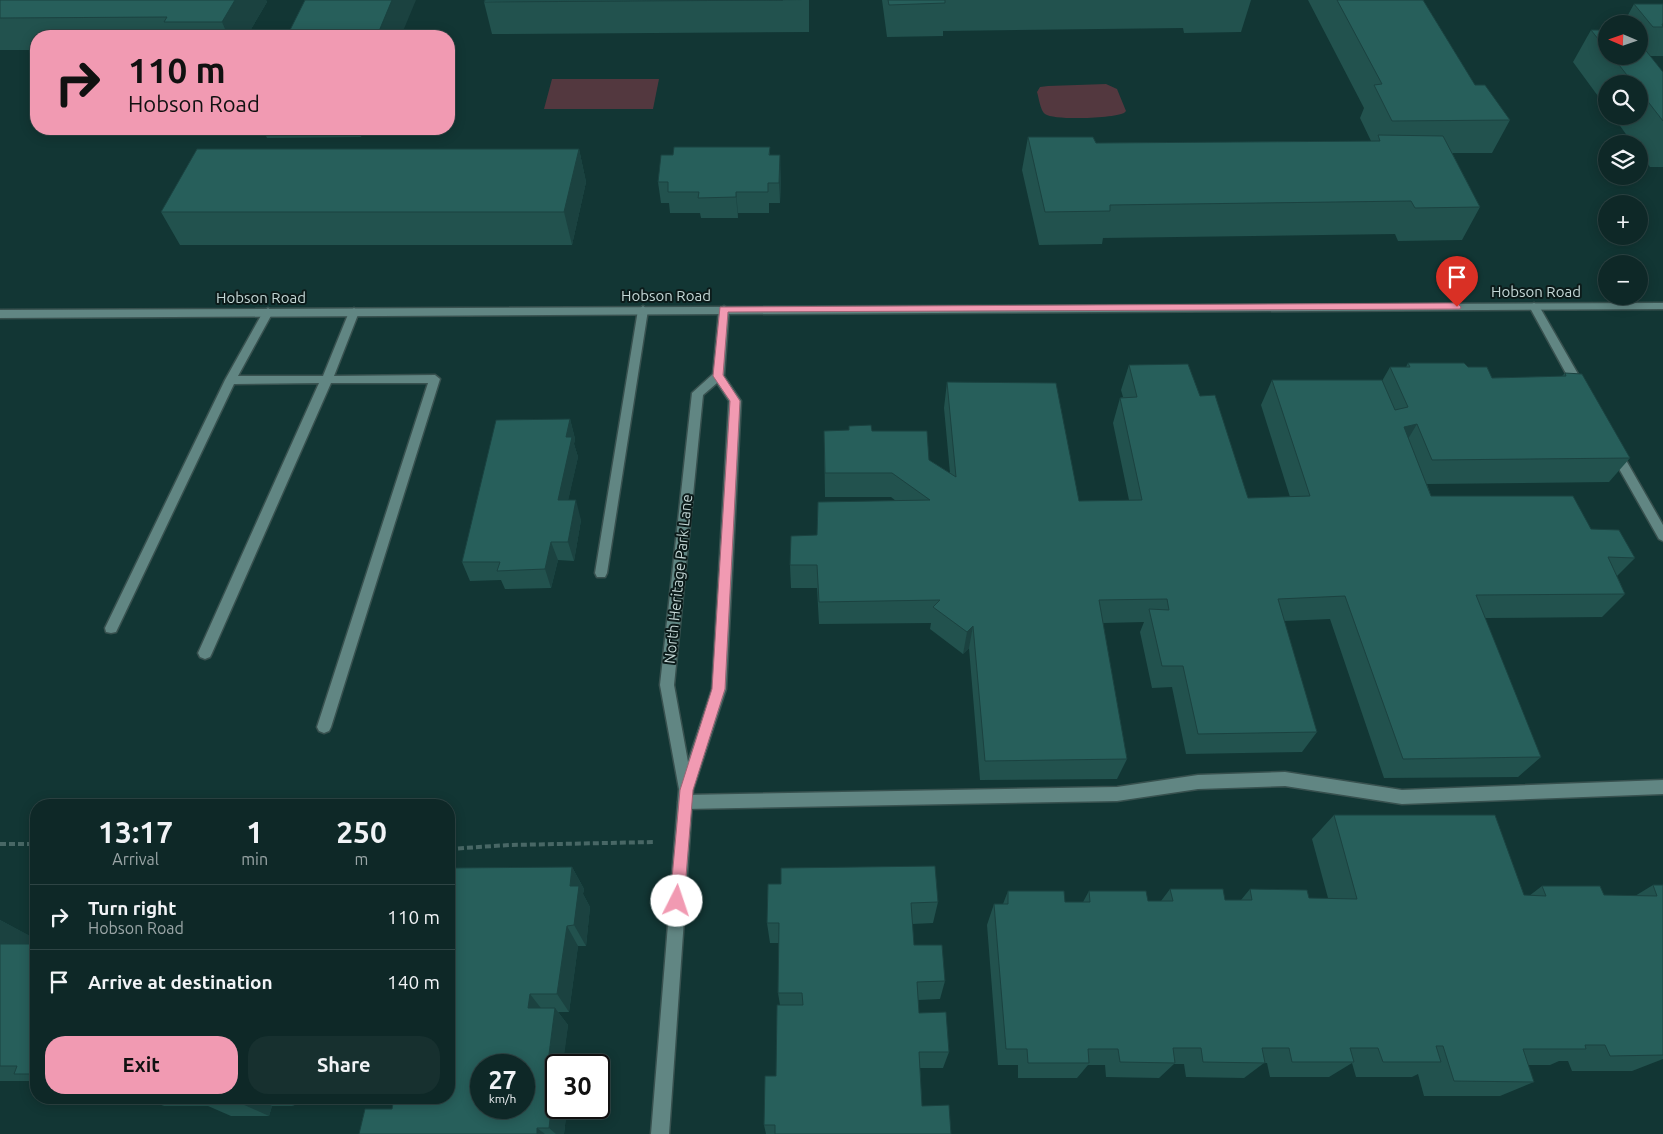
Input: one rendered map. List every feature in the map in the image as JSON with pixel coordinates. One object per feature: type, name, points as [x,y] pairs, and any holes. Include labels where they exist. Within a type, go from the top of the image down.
[{"type":"street","points":[[1534,306],[1587,400]]},
{"type":"street","name":"Hobson Road","points":[[0,314],[724,309],[1663,306]]},
{"type":"street","points":[[718,376],[724,309]]},
{"type":"street","points":[[601,573],[643,310]]},
{"type":"street","points":[[111,628],[230,380],[268,312]]},
{"type":"street","points":[[205,653],[339,352],[354,312]]},
{"type":"street","name":"North Heritage Park Lane","points":[[660,1134],[686,796],[719,689],[735,401],[718,376],[698,393],[667,684],[686,796]]},
{"type":"street","points":[[230,380],[435,380],[324,727]]},
{"type":"street","points":[[1610,441],[1663,536]]},
{"type":"street","points":[[686,796],[1117,794],[1198,782],[1285,779],[1402,797],[1663,787]]},
{"type":"path","points":[[455,849],[509,845],[682,842]]},
{"type":"path","points":[[0,844],[30,844]]},
{"type":"shaded area","points":[[552,79],[659,79],[653,109],[544,109]]},
{"type":"shaded area","points":[[1106,84],[1117,89],[1126,111],[1124,113],[1084,118],[1051,116],[1043,112],[1037,92],[1040,87],[1048,86]]},
{"type":"building","points":[[0,0],[235,0],[222,22],[164,22],[167,17],[0,18]]},
{"type":"building","points":[[305,0],[392,0],[380,30],[290,30]]},
{"type":"building","points":[[485,0],[783,0],[484,2]]},
{"type":"building","points":[[888,0],[945,0],[945,3],[889,5]]},
{"type":"building","points":[[1337,0],[1423,0],[1475,85],[1485,85],[1510,120],[1392,121],[1374,85],[1382,84]]},
{"type":"building","points":[[1634,4],[1663,4],[1663,27],[1653,27],[1648,21],[1648,15],[1643,15]]},
{"type":"building","points":[[1591,30],[1598,30],[1598,39]]},
{"type":"building","points":[[1648,53],[1663,72],[1663,121],[1648,102],[1648,75],[1627,75],[1619,65],[1648,65]]},
{"type":"building","points":[[1378,135],[1443,136],[1480,207],[1415,208],[1411,201],[1110,205],[1110,211],[1045,212],[1028,137],[1093,137],[1096,143],[1380,141]]},
{"type":"building","points":[[674,147],[770,147],[769,155],[780,155],[779,183],[768,183],[768,192],[736,192],[736,197],[698,198],[699,192],[668,192],[668,182],[658,182],[661,155],[673,155]]},
{"type":"building","points":[[197,149],[579,149],[564,212],[161,212]]},
{"type":"building","points":[[1408,363],[1464,363],[1468,367],[1487,367],[1492,378],[1566,376],[1565,373],[1582,374],[1630,458],[1432,460],[1417,424],[1404,427],[1431,496],[1573,496],[1591,529],[1619,530],[1635,558],[1608,557],[1625,594],[1476,595],[1541,757],[1403,759],[1345,596],[1278,599],[1317,732],[1198,734],[1183,666],[1162,666],[1149,609],[1169,610],[1167,599],[1099,600],[1127,759],[985,761],[973,626],[967,632],[933,607],[940,600],[819,602],[817,565],[790,565],[791,536],[817,535],[818,502],[930,500],[892,473],[825,473],[824,431],[849,430],[849,426],[871,425],[872,431],[927,431],[929,460],[956,477],[947,382],[1056,383],[1079,501],[1142,500],[1120,398],[1137,397],[1129,365],[1188,364],[1200,396],[1215,395],[1248,498],[1310,496],[1272,380],[1382,380],[1395,410],[1408,407],[1390,367],[1410,367]]},
{"type":"building","points":[[570,419],[566,437],[572,437],[558,500],[576,500],[568,542],[551,542],[545,569],[497,571],[500,562],[462,562],[496,420]]},
{"type":"building","points":[[1334,815],[1495,815],[1524,895],[1546,896],[1542,886],[1600,886],[1604,895],[1657,896],[1653,885],[1663,885],[1663,1055],[1610,1056],[1605,1045],[1585,1045],[1586,1049],[1523,1049],[1534,1082],[1454,1081],[1443,1046],[1436,1046],[1441,1062],[1383,1062],[1378,1048],[1350,1048],[1354,1062],[1292,1062],[1289,1048],[1262,1048],[1265,1063],[1203,1062],[1201,1048],[1173,1048],[1175,1063],[1120,1062],[1118,1049],[1088,1049],[1089,1063],[1028,1063],[1027,1049],[1006,1049],[994,904],[1008,904],[1008,891],[1064,891],[1065,902],[1090,902],[1089,891],[1146,891],[1148,901],[1173,901],[1170,889],[1223,889],[1225,900],[1252,900],[1250,889],[1307,890],[1309,898],[1357,899]]},
{"type":"building","points":[[935,866],[938,902],[911,903],[914,945],[942,945],[945,981],[917,982],[919,1013],[946,1012],[949,1052],[919,1052],[922,1106],[949,1105],[951,1134],[775,1134],[775,1125],[764,1125],[765,1076],[776,1076],[777,1005],[803,1005],[802,993],[778,993],[779,923],[767,923],[768,884],[781,884],[781,868]]},
{"type":"building","points":[[572,867],[570,886],[579,886],[574,925],[567,926],[557,994],[530,994],[528,1008],[555,1008],[549,1054],[545,1054],[545,1119],[550,1119],[549,1128],[537,1128],[537,1134],[359,1134],[365,1109],[392,1109],[393,1104],[455,1104],[455,868]]},
{"type":"building","points":[[0,944],[30,944],[30,1074],[14,1074],[17,1066],[0,1066]]},
{"type":"route","points":[[677,901],[686,790],[719,689],[735,401],[718,376],[724,309],[1457,307]]}]
